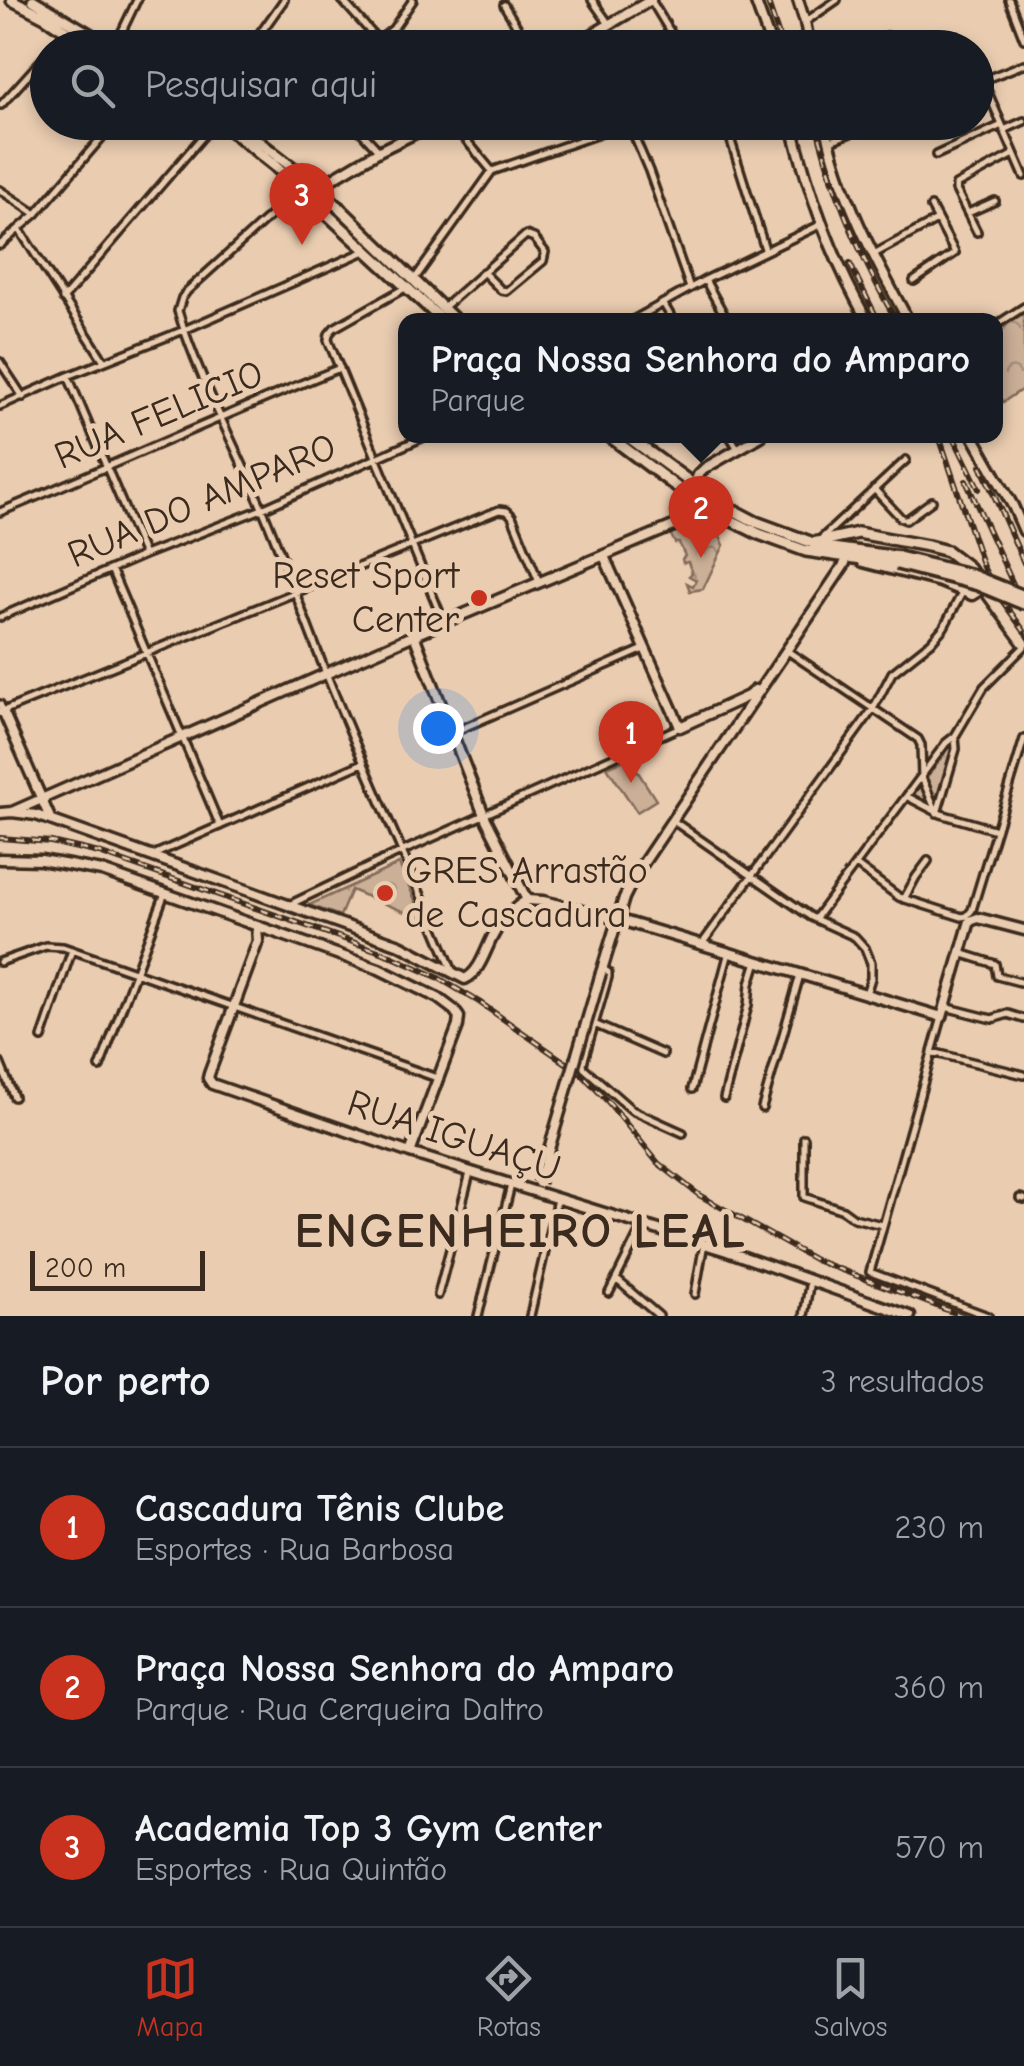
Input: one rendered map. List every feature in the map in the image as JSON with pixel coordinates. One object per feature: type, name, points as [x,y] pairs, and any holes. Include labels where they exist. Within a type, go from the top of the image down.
[{"type":"main road","points":[[12,0],[67,30]]},
{"type":"main road","points":[[34,0],[83,30]]},
{"type":"main road","points":[[598,30],[651,0]]},
{"type":"main road","points":[[755,0],[766,30]]},
{"type":"main road","points":[[798,0],[807,30]]},
{"type":"main road","points":[[241,140],[447,313]]},
{"type":"main road","points":[[257,140],[318,187],[436,313]]},
{"type":"main road","points":[[314,202],[318,187],[401,140]]},
{"type":"main road","points":[[796,140],[820,225],[862,313]]},
{"type":"main road","points":[[828,142],[861,231],[904,313]]},
{"type":"main road","points":[[618,443],[711,511],[760,534],[796,548],[898,560],[971,582],[1024,604]]},
{"type":"main road","points":[[637,443],[694,485],[756,522],[815,542],[969,574],[1024,596]]},
{"type":"main road","points":[[694,485],[700,472],[749,443]]},
{"type":"main road","points":[[977,443],[1024,531]]},
{"type":"main road","points":[[689,496],[693,518]]},
{"type":"main road","points":[[12,812],[538,582],[711,511],[729,508]]},
{"type":"main road","points":[[815,542],[850,528],[947,552],[964,563],[1024,645]]},
{"type":"main road","points":[[604,556],[680,727],[748,696],[765,680]]},
{"type":"main road","points":[[851,557],[974,595],[982,585]]},
{"type":"main road","points":[[537,1188],[624,898],[765,680],[851,557]]},
{"type":"main road","points":[[414,636],[484,814],[527,900]]},
{"type":"main road","points":[[1,709],[54,821]]},
{"type":"main road","points":[[0,813],[32,814],[54,821],[400,945],[466,979],[472,977],[499,925],[527,900],[536,899],[617,919],[866,994],[943,1012],[975,914],[1024,930]]},
{"type":"main road","points":[[0,859],[79,865],[379,969],[438,998],[457,1013],[458,1026],[410,1154]]},
{"type":"main road","points":[[234,1007],[256,945],[257,926]]},
{"type":"main road","points":[[256,945],[277,933]]},
{"type":"main road","name":"RUA IGUAÇU","points":[[234,1007],[211,1066],[210,1082],[410,1154],[511,1185],[537,1188],[558,1199],[810,1279],[882,1311],[910,1316]]},
{"type":"street","points":[[122,30],[137,0]]},
{"type":"street","points":[[262,30],[284,0]]},
{"type":"street","points":[[342,0],[369,30]]},
{"type":"street","points":[[392,30],[413,0]]},
{"type":"street","points":[[592,0],[608,24]]},
{"type":"street","points":[[651,0],[669,30]]},
{"type":"street","points":[[805,22],[837,0]]},
{"type":"street","points":[[1009,0],[1024,39]]},
{"type":"street","points":[[504,5],[519,30]]},
{"type":"street","points":[[994,76],[1024,64]]},
{"type":"street","points":[[2,105],[30,73]]},
{"type":"street","points":[[994,109],[1024,176]]},
{"type":"street","points":[[994,131],[1024,121]]},
{"type":"street","points":[[0,245],[36,214],[99,140]]},
{"type":"street","points":[[63,299],[202,140]]},
{"type":"street","points":[[369,140],[379,151]]},
{"type":"street","points":[[466,140],[492,171]]},
{"type":"street","points":[[444,623],[330,348],[329,334],[411,284],[492,171],[574,140]]},
{"type":"street","points":[[637,140],[690,288]]},
{"type":"street","points":[[731,140],[766,249]]},
{"type":"street","points":[[828,142],[833,140]]},
{"type":"street","points":[[936,155],[972,140]]},
{"type":"street","points":[[977,232],[956,185],[1014,154]]},
{"type":"street","points":[[300,189],[187,291],[179,306],[184,330],[262,508],[326,674],[453,972]]},
{"type":"street","points":[[0,190],[36,214]]},
{"type":"street","points":[[968,214],[995,202]]},
{"type":"street","points":[[914,281],[955,253],[931,207]]},
{"type":"street","points":[[872,254],[937,220]]},
{"type":"street","points":[[646,313],[704,280],[820,225]]},
{"type":"street","points":[[19,228],[105,362]]},
{"type":"street","points":[[442,308],[526,235],[532,236],[545,252],[543,261],[505,292],[484,272]]},
{"type":"street","points":[[0,406],[368,250]]},
{"type":"street","points":[[704,280],[723,313]]},
{"type":"street","points":[[663,303],[669,313]]},
{"type":"street","points":[[1003,321],[1024,307]]},
{"type":"street","points":[[0,362],[22,397]]},
{"type":"street","name":"RUA FELICIO","points":[[0,512],[340,368]]},
{"type":"street","points":[[68,376],[144,555]]},
{"type":"street","name":"RUA DO AMPARO","points":[[0,617],[410,443]]},
{"type":"street","points":[[734,443],[738,449]]},
{"type":"street","points":[[815,542],[906,460]]},
{"type":"street","points":[[874,488],[906,520],[932,501]]},
{"type":"street","points":[[1,709],[496,511],[505,510],[514,520],[538,582]]},
{"type":"street","points":[[842,518],[850,528]]},
{"type":"street","points":[[111,570],[220,826]]},
{"type":"street","points":[[702,944],[873,708],[892,673],[944,627],[963,591]]},
{"type":"street","points":[[815,919],[954,736],[984,688],[1024,645]]},
{"type":"street","points":[[452,733],[644,649]]},
{"type":"street","points":[[786,650],[918,739],[922,778],[937,813]]},
{"type":"street","points":[[288,906],[680,727]]},
{"type":"street","points":[[937,813],[956,748],[954,736]]},
{"type":"street","points":[[856,865],[904,899],[962,916],[975,914],[1024,739]]},
{"type":"street","points":[[151,856],[364,763]]},
{"type":"street","points":[[908,797],[937,813],[996,830]]},
{"type":"street","points":[[672,820],[815,919],[848,933],[866,948],[872,969],[866,994]]},
{"type":"street","points":[[904,899],[928,861]]},
{"type":"street","points":[[100,1067],[165,893]]},
{"type":"street","points":[[962,916],[968,926]]},
{"type":"street","points":[[0,962],[54,945],[438,1078]]},
{"type":"street","points":[[42,1038],[72,950]]},
{"type":"street","points":[[692,1089],[728,952]]},
{"type":"street","points":[[960,953],[994,964],[997,976],[1024,983]]},
{"type":"street","points":[[724,1098],[757,961]]},
{"type":"street","points":[[601,971],[606,970],[608,975],[582,1063],[584,1068],[626,1105],[683,1133]]},
{"type":"street","points":[[762,1108],[800,975]]},
{"type":"street","points":[[988,1316],[870,1273],[943,1012],[992,1018],[1008,1014],[1024,1019]]},
{"type":"street","points":[[594,1024],[663,1054]]},
{"type":"street","points":[[932,1052],[1024,1075]]},
{"type":"street","points":[[0,1064],[14,1096]]},
{"type":"street","points":[[804,1138],[804,1198],[882,1225]]},
{"type":"street","points":[[438,1294],[470,1172]]},
{"type":"street","points":[[478,1316],[511,1185]]},
{"type":"street","points":[[530,1316],[558,1199]]},
{"type":"street","points":[[609,1293],[642,1225]]},
{"type":"street","points":[[695,1294],[704,1243]]},
{"type":"street","points":[[616,1279],[658,1316]]},
{"type":"street","points":[[804,1316],[810,1279]]},
{"type":"green space","points":[[1024,313],[1024,388],[1003,402],[1003,327]]},
{"type":"green space","points":[[694,524],[720,536],[724,545],[703,589],[690,591],[687,583],[693,586],[696,580],[689,576],[692,573],[688,562],[683,563],[685,556],[670,533]]},
{"type":"green space","points":[[950,742],[955,744],[937,804],[925,806],[914,794]]},
{"type":"green space","points":[[629,758],[656,800],[637,812],[607,767]]},
{"type":"green space","name":"GRES Arrastão de Cascadura","points":[[399,864],[424,920],[351,890],[340,916],[309,905]]},
{"type":"railway","points":[[767,0],[777,30]]},
{"type":"railway","points":[[821,140],[849,224],[892,313]]},
{"type":"railway","points":[[850,264],[874,313]]},
{"type":"railway","points":[[941,443],[983,567],[1024,631]]},
{"type":"railway","points":[[956,443],[979,489]]},
{"type":"railway","points":[[981,466],[1024,563]]},
{"type":"railway","points":[[966,481],[1024,608]]},
{"type":"railway","points":[[0,838],[51,842],[99,853],[384,953],[437,977],[582,1074],[658,1163],[699,1195],[815,1260],[963,1316]]},
{"type":"place","name":"Academia Top 3 Gym Center","points":[[302,245]]},
{"type":"place","name":"Praça Nossa Senhora do Amparo","points":[[701,558]]},
{"type":"place","name":"Reset Sport Center","points":[[479,598]]},
{"type":"place","name":"Cascadura Tênis Clube","points":[[631,783]]},
{"type":"place","name":"GRES Arrastão de Cascadura","points":[[385,893]]},
{"type":"district","name":"ENGENHEIRO LEAL","points":[[521,1231]]}]
